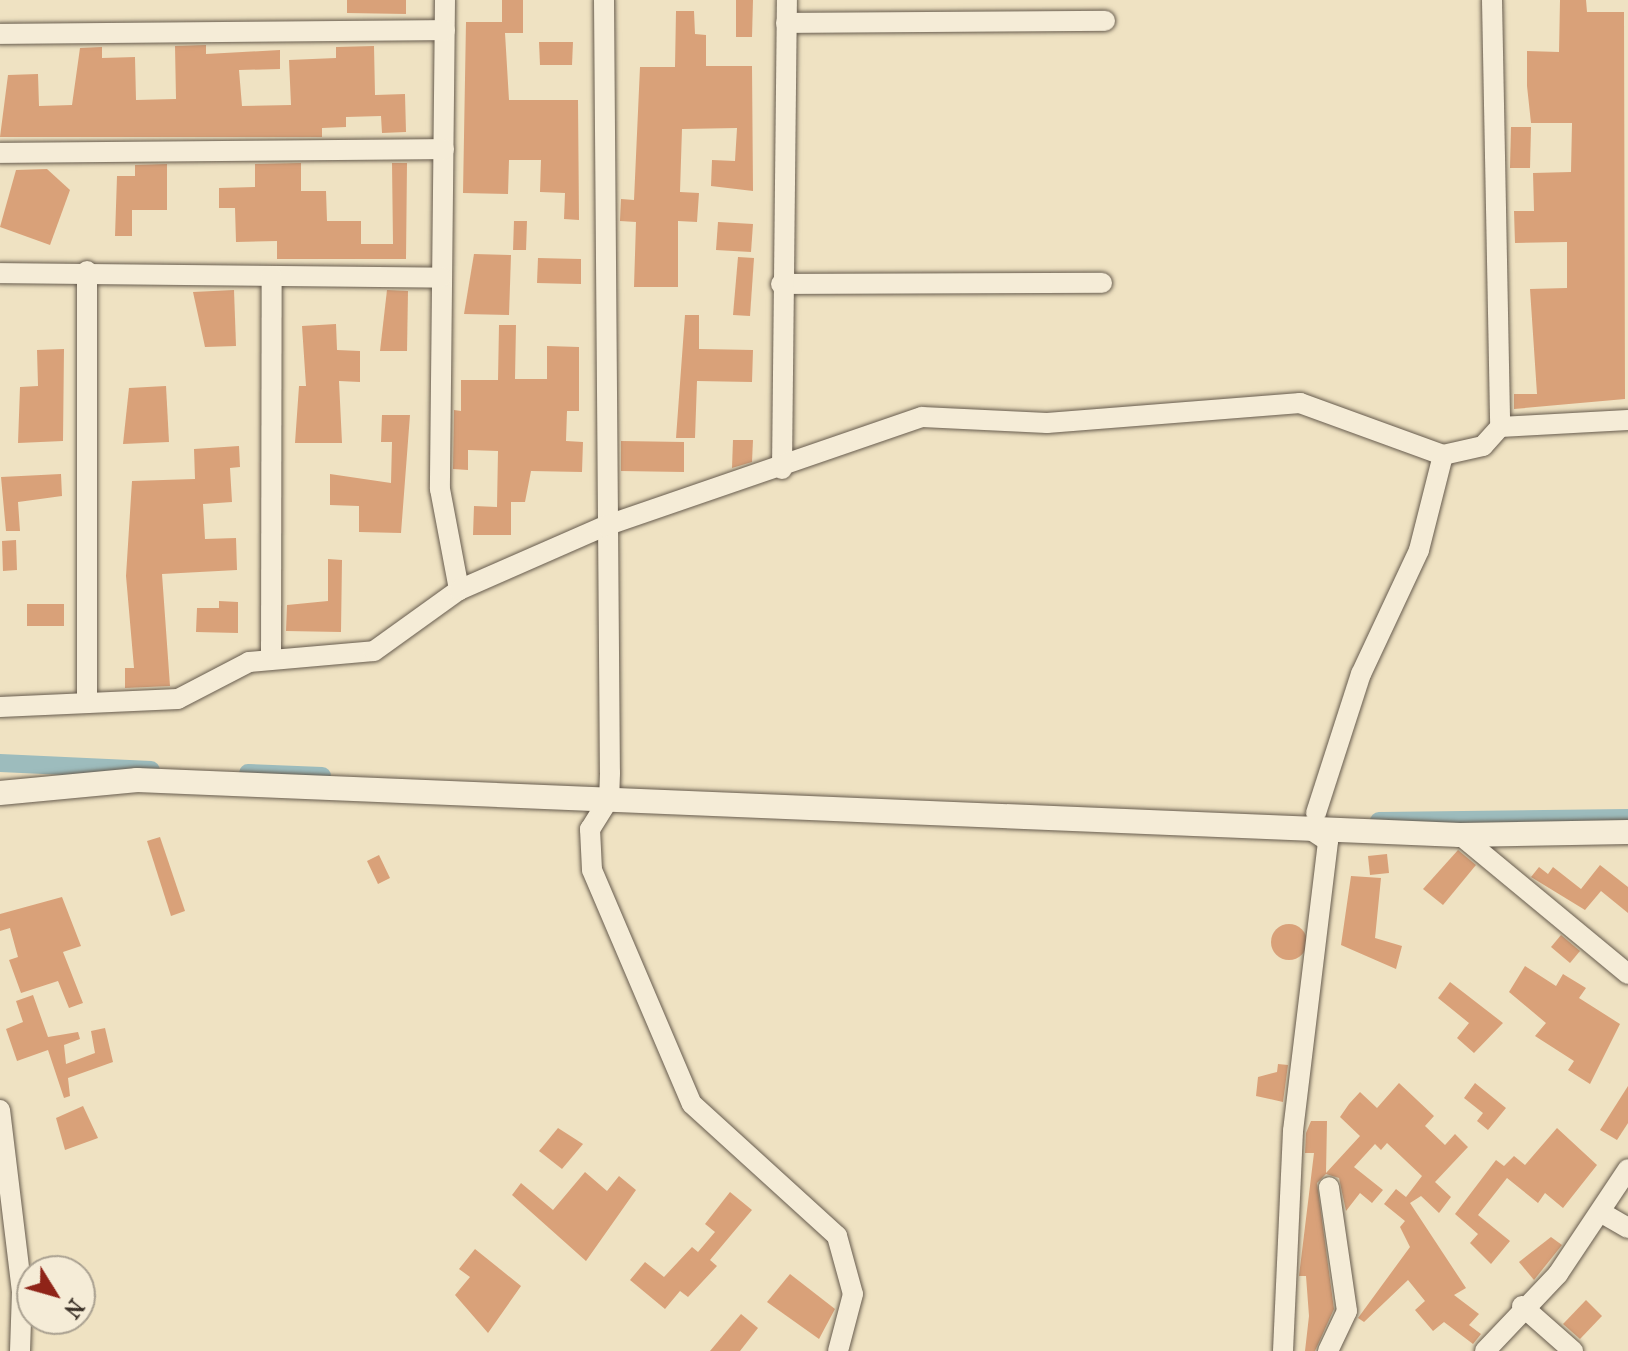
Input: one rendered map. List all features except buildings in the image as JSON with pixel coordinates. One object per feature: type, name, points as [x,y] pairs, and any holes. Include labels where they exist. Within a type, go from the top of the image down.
[{"type":"street","points":[[445,0],[440,489],[459,590]]},
{"type":"street","points":[[604,0],[605,526],[610,773],[609,799],[590,829],[592,870],[627,961],[692,1104],[837,1236],[853,1294],[838,1351]]},
{"type":"street","points":[[782,469],[781,284],[787,0]]},
{"type":"street","points":[[0,707],[178,699],[271,658],[374,651],[459,590],[605,526],[782,469],[922,417],[1047,423],[1300,403],[1443,455],[1483,446],[1500,427],[1492,0]]},
{"type":"street","points":[[786,23],[1105,21]]},
{"type":"street","points":[[0,34],[445,30]]},
{"type":"street","points":[[0,153],[444,149]]},
{"type":"street","points":[[0,273],[87,271],[441,278]]},
{"type":"street","points":[[87,271],[87,703]]},
{"type":"street","points":[[271,658],[272,276]]},
{"type":"street","points":[[781,284],[1102,283]]},
{"type":"street","points":[[1500,427],[1628,420]]},
{"type":"street","points":[[1308,818],[1361,674],[1419,550],[1443,455]]},
{"type":"street","points":[[0,793],[137,780],[609,799],[1308,818],[1460,835],[1628,832]]},
{"type":"street","points":[[1283,1351],[1293,1131],[1328,841],[1308,818]]},
{"type":"street","points":[[1460,835],[1628,974]]},
{"type":"street","points":[[0,1110],[22,1291],[20,1351]]},
{"type":"street","points":[[1485,1351],[1522,1306],[1558,1274],[1602,1213],[1628,1169]]},
{"type":"street","points":[[1328,1351],[1347,1311],[1329,1187]]},
{"type":"street","points":[[1602,1213],[1628,1228]]},
{"type":"street","points":[[1522,1306],[1573,1351]]},
{"type":"waterway","points":[[0,763],[151,770]]},
{"type":"waterway","points":[[248,773],[322,776]]},
{"type":"waterway","points":[[1379,821],[1628,818]]}]
